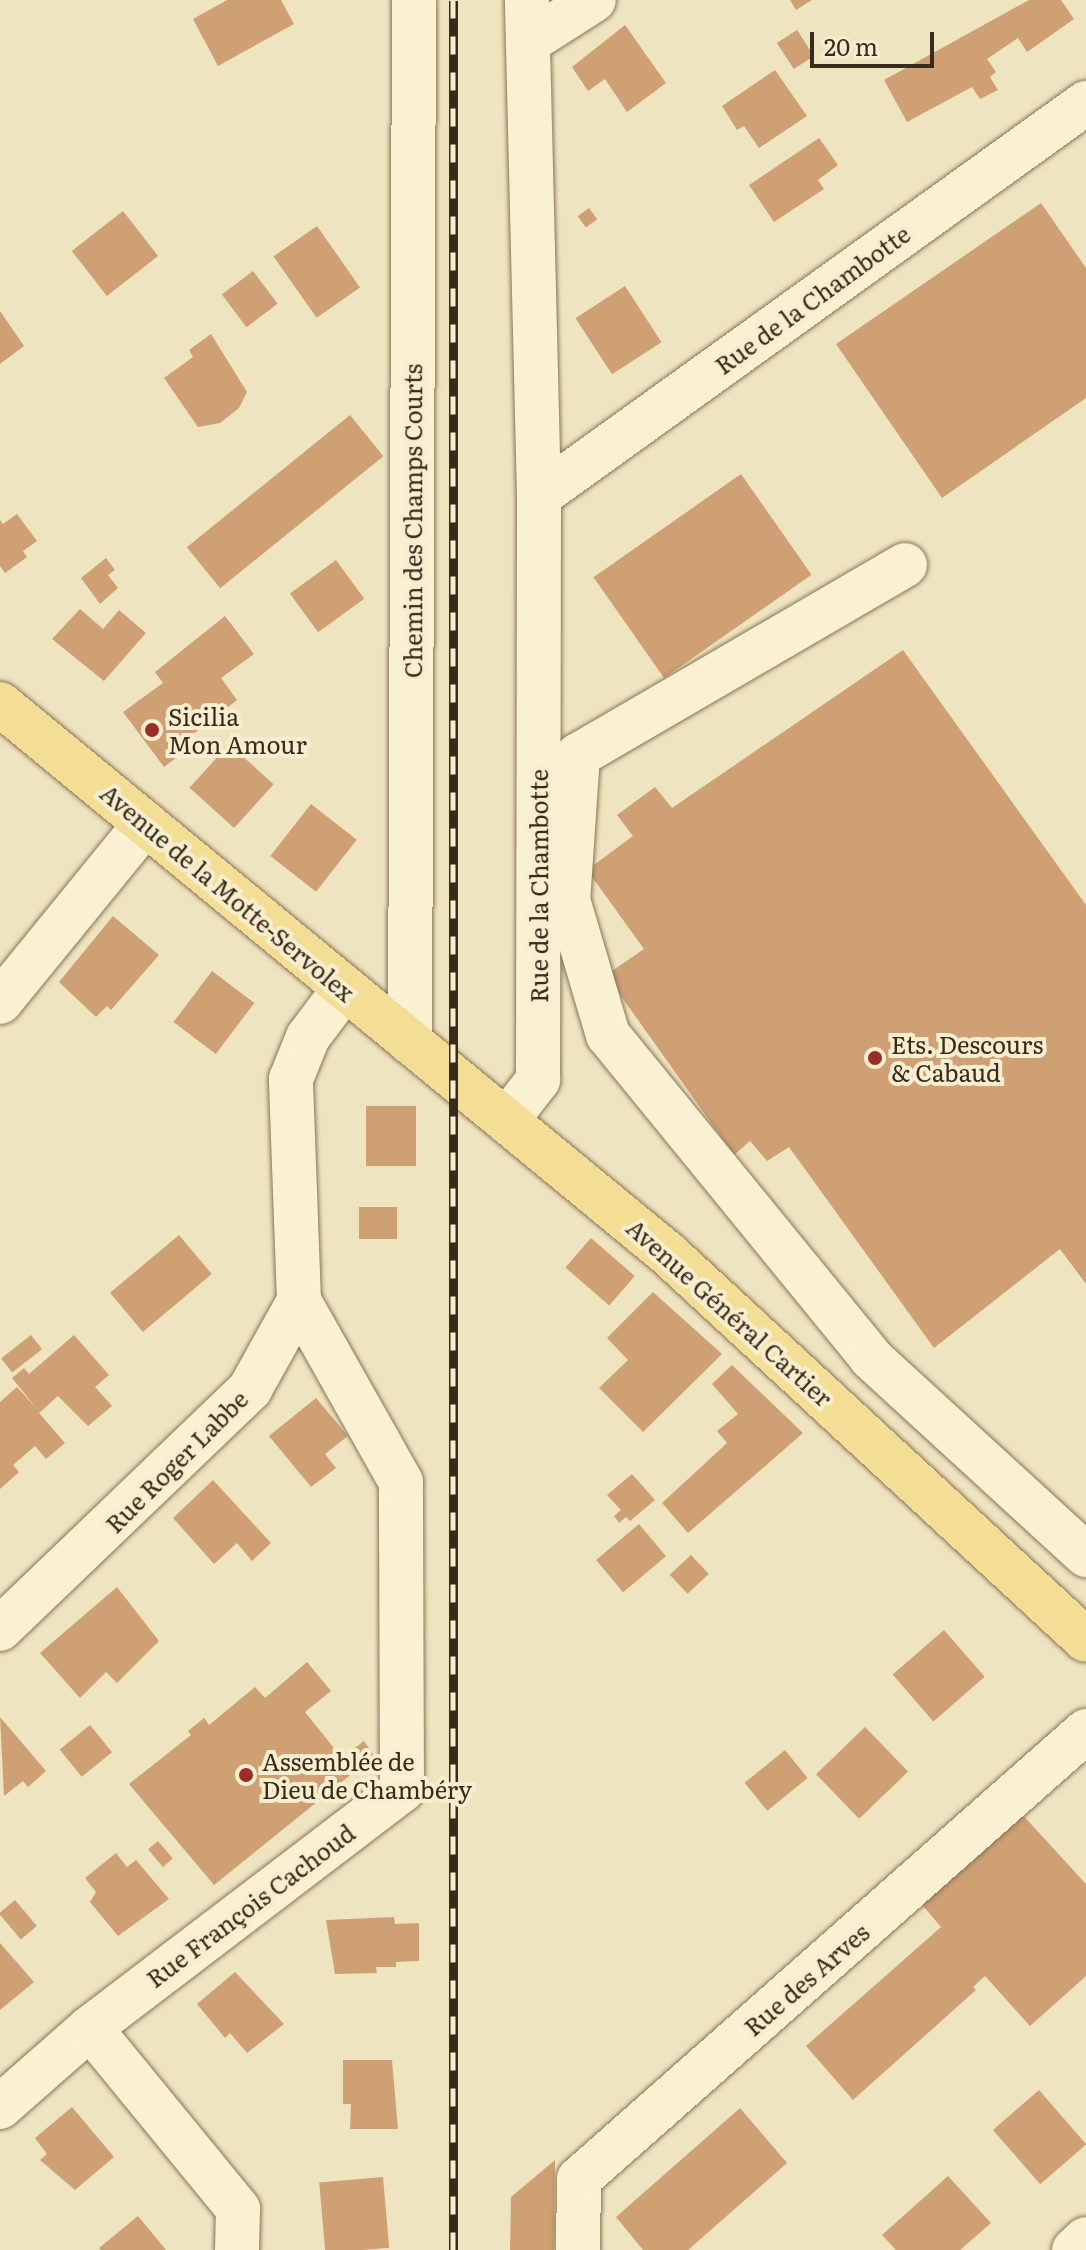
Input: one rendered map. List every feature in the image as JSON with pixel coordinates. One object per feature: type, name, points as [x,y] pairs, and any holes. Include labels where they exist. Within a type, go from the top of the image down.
[{"type":"main road","name":"Avenue de la Motte-Servolex","points":[[0,704],[457,1080]]},
{"type":"main road","name":"Avenue Général Cartier","points":[[457,1080],[667,1253],[823,1393],[992,1558],[1086,1640]]},
{"type":"main road","name":"Avenue Général Cartier","points":[[992,1558],[1043,1627],[1086,1670]]},
{"type":"street","name":"Chemin des Champs Courts","points":[[410,1042],[414,0]]},
{"type":"street","points":[[528,21],[594,0]]},
{"type":"street","name":"Rue de la Chambotte","points":[[507,1120],[538,1080],[539,496],[528,21]]},
{"type":"street","name":"Rue de la Chambotte","points":[[539,496],[1086,103]]},
{"type":"street","points":[[905,565],[578,755],[568,900],[608,1035],[871,1358],[1086,1555]]},
{"type":"street","points":[[0,1002],[145,824]]},
{"type":"street","points":[[299,1301],[291,1079],[308,1037],[344,989]]},
{"type":"street","name":"Rue Roger Labbe","points":[[0,1629],[250,1389],[299,1301]]},
{"type":"street","name":"Rue François Cachoud","points":[[0,2107],[90,2028],[402,1790],[401,1482],[299,1301]]},
{"type":"street","name":"Rue des Arves","points":[[578,2250],[579,2179],[1086,1731]]},
{"type":"street","points":[[90,2028],[238,2209],[237,2250]]},
{"type":"street","points":[[1074,2250],[1086,2239]]},
{"type":"building","points":[[227,0],[281,0],[294,24],[218,66],[193,19]]},
{"type":"building","points":[[790,0],[812,0],[796,10]]},
{"type":"building","points":[[1029,0],[1061,0],[1074,19],[1027,52],[1018,38],[987,59],[996,72],[990,77],[998,90],[980,99],[972,87],[907,122],[884,80]]},
{"type":"building","points":[[625,25],[666,83],[627,112],[605,79],[588,91],[572,67]]},
{"type":"building","points":[[797,30],[814,56],[794,69],[777,43]]},
{"type":"building","points":[[775,70],[807,116],[759,148],[744,126],[737,130],[722,106]]},
{"type":"building","points":[[819,138],[838,165],[818,180],[824,189],[774,222],[749,185]]},
{"type":"building","points":[[1041,203],[1086,268],[1086,398],[942,498],[836,344]]},
{"type":"building","points":[[589,208],[597,219],[586,228],[578,216]]},
{"type":"building","points":[[123,211],[158,256],[107,296],[72,251]]},
{"type":"building","points":[[317,226],[360,287],[317,318],[274,256]]},
{"type":"building","points":[[253,271],[278,304],[247,327],[222,294]]},
{"type":"building","points":[[625,286],[661,342],[612,374],[576,318]]},
{"type":"building","points":[[0,311],[24,346],[0,364]]},
{"type":"building","points":[[211,334],[247,392],[239,408],[220,423],[198,427],[164,378],[193,357],[189,350]]},
{"type":"building","points":[[350,415],[383,456],[220,588],[187,547]]},
{"type":"building","points":[[741,474],[812,575],[664,678],[594,577]]},
{"type":"building","points":[[17,514],[37,541],[23,551],[27,557],[5,573],[0,566],[0,520],[3,524]]},
{"type":"building","points":[[106,558],[115,570],[108,575],[118,588],[100,604],[81,578]]},
{"type":"building","points":[[336,560],[364,599],[318,632],[290,594]]},
{"type":"building","points":[[80,609],[103,629],[119,610],[146,633],[104,681],[52,639]]},
{"type":"building","points":[[225,616],[254,654],[221,678],[237,700],[183,742],[188,749],[164,767],[123,712],[163,683],[155,672]]},
{"type":"building","name":"Ets. Descours & Cabaud","points":[[903,650],[1086,905],[1086,1284],[1060,1249],[934,1348],[789,1147],[767,1161],[750,1141],[734,1155],[606,975],[644,949],[587,870],[633,836],[617,815],[655,787],[672,808]]},
{"type":"building","points":[[229,744],[274,784],[234,828],[190,788]]},
{"type":"building","points":[[311,804],[357,840],[316,892],[270,856]]},
{"type":"building","points":[[113,916],[159,955],[111,1010],[107,1006],[96,1017],[59,982]]},
{"type":"building","points":[[212,971],[254,1003],[216,1054],[173,1022]]},
{"type":"building","points":[[366,1106],[416,1106],[416,1166],[366,1166]]},
{"type":"building","points":[[359,1207],[397,1207],[397,1239],[359,1239]]},
{"type":"building","points":[[179,1235],[212,1274],[143,1332],[110,1293]]},
{"type":"building","points":[[591,1238],[635,1276],[609,1305],[565,1267]]},
{"type":"building","points":[[653,1292],[722,1354],[643,1432],[599,1388],[628,1360],[607,1338]]},
{"type":"building","points":[[31,1335],[42,1349],[12,1373],[1,1358]]},
{"type":"building","points":[[74,1335],[109,1375],[95,1387],[112,1406],[88,1426],[58,1396],[39,1413],[65,1443],[46,1459],[35,1446],[13,1465],[19,1472],[0,1489],[0,1402],[17,1387],[37,1409],[12,1378],[24,1368],[29,1374]]},
{"type":"building","points":[[732,1365],[803,1433],[688,1533],[662,1503],[727,1443],[717,1431],[738,1414],[712,1384]]},
{"type":"building","points":[[316,1398],[348,1436],[325,1454],[336,1468],[311,1487],[269,1436]]},
{"type":"building","points":[[632,1474],[655,1500],[630,1521],[626,1517],[619,1523],[614,1516],[621,1510],[607,1495]]},
{"type":"building","points":[[213,1480],[271,1543],[252,1561],[237,1543],[214,1564],[173,1518]]},
{"type":"building","points":[[639,1524],[666,1556],[623,1592],[596,1560]]},
{"type":"building","points":[[691,1555],[709,1574],[688,1594],[670,1575]]},
{"type":"building","points":[[117,1587],[159,1641],[117,1683],[106,1672],[80,1698],[40,1653]]},
{"type":"building","points":[[944,1630],[985,1677],[933,1721],[893,1675]]},
{"type":"building","name":"Assemblée de Dieu de Chambéry","points":[[307,1662],[331,1691],[305,1712],[342,1758],[364,1741],[374,1756],[214,1885],[129,1784],[191,1735],[188,1731],[204,1718],[209,1725],[255,1687],[265,1698]]},
{"type":"building","points":[[0,1717],[46,1771],[28,1787],[23,1781],[4,1796]]},
{"type":"building","points":[[90,1725],[112,1752],[82,1777],[60,1750]]},
{"type":"building","points":[[865,1727],[908,1772],[859,1819],[816,1774]]},
{"type":"building","points":[[785,1750],[808,1778],[767,1811],[745,1783]]},
{"type":"building","points":[[1019,1811],[1086,1884],[1086,1976],[1030,2026],[985,1976],[973,1987],[976,1990],[853,2100],[806,2046],[941,1927],[918,1900]]},
{"type":"building","points":[[158,1841],[173,1859],[163,1867],[148,1849]]},
{"type":"building","points":[[116,1853],[127,1867],[136,1860],[169,1899],[118,1936],[90,1902],[96,1892],[85,1878]]},
{"type":"building","points":[[15,1900],[37,1926],[21,1940],[0,1915]]},
{"type":"building","points":[[394,1917],[395,1924],[419,1923],[419,1961],[396,1962],[396,1967],[376,1967],[377,1973],[335,1974],[326,1920]]},
{"type":"building","points":[[0,1943],[34,1982],[0,2010]]},
{"type":"building","points":[[235,1972],[284,2024],[247,2053],[230,2033],[225,2038],[197,2004]]},
{"type":"building","points":[[343,2060],[392,2060],[398,2129],[350,2129],[351,2104],[343,2104]]},
{"type":"building","points":[[1039,2090],[1086,2144],[1040,2184],[993,2130]]},
{"type":"building","points":[[72,2107],[114,2157],[75,2190],[40,2160],[47,2154],[35,2138]]},
{"type":"building","points":[[740,2108],[787,2163],[688,2250],[643,2250],[616,2217]]},
{"type":"building","points":[[555,2160],[554,2250],[510,2250],[511,2197]]},
{"type":"building","points":[[948,2176],[991,2223],[960,2250],[896,2250],[882,2235]]},
{"type":"building","points":[[383,2177],[389,2248],[325,2250],[319,2183]]},
{"type":"building","points":[[138,2216],[166,2250],[99,2248]]},
{"type":"railway","points":[[453,0],[453,2250]]},
{"type":"place","name":"Sicilia Mon Amour","points":[[152,730]]},
{"type":"place","name":"Ets. Descours & Cabaud","points":[[875,1058]]},
{"type":"place","name":"Assemblée de Dieu de Chambéry","points":[[246,1775]]}]
